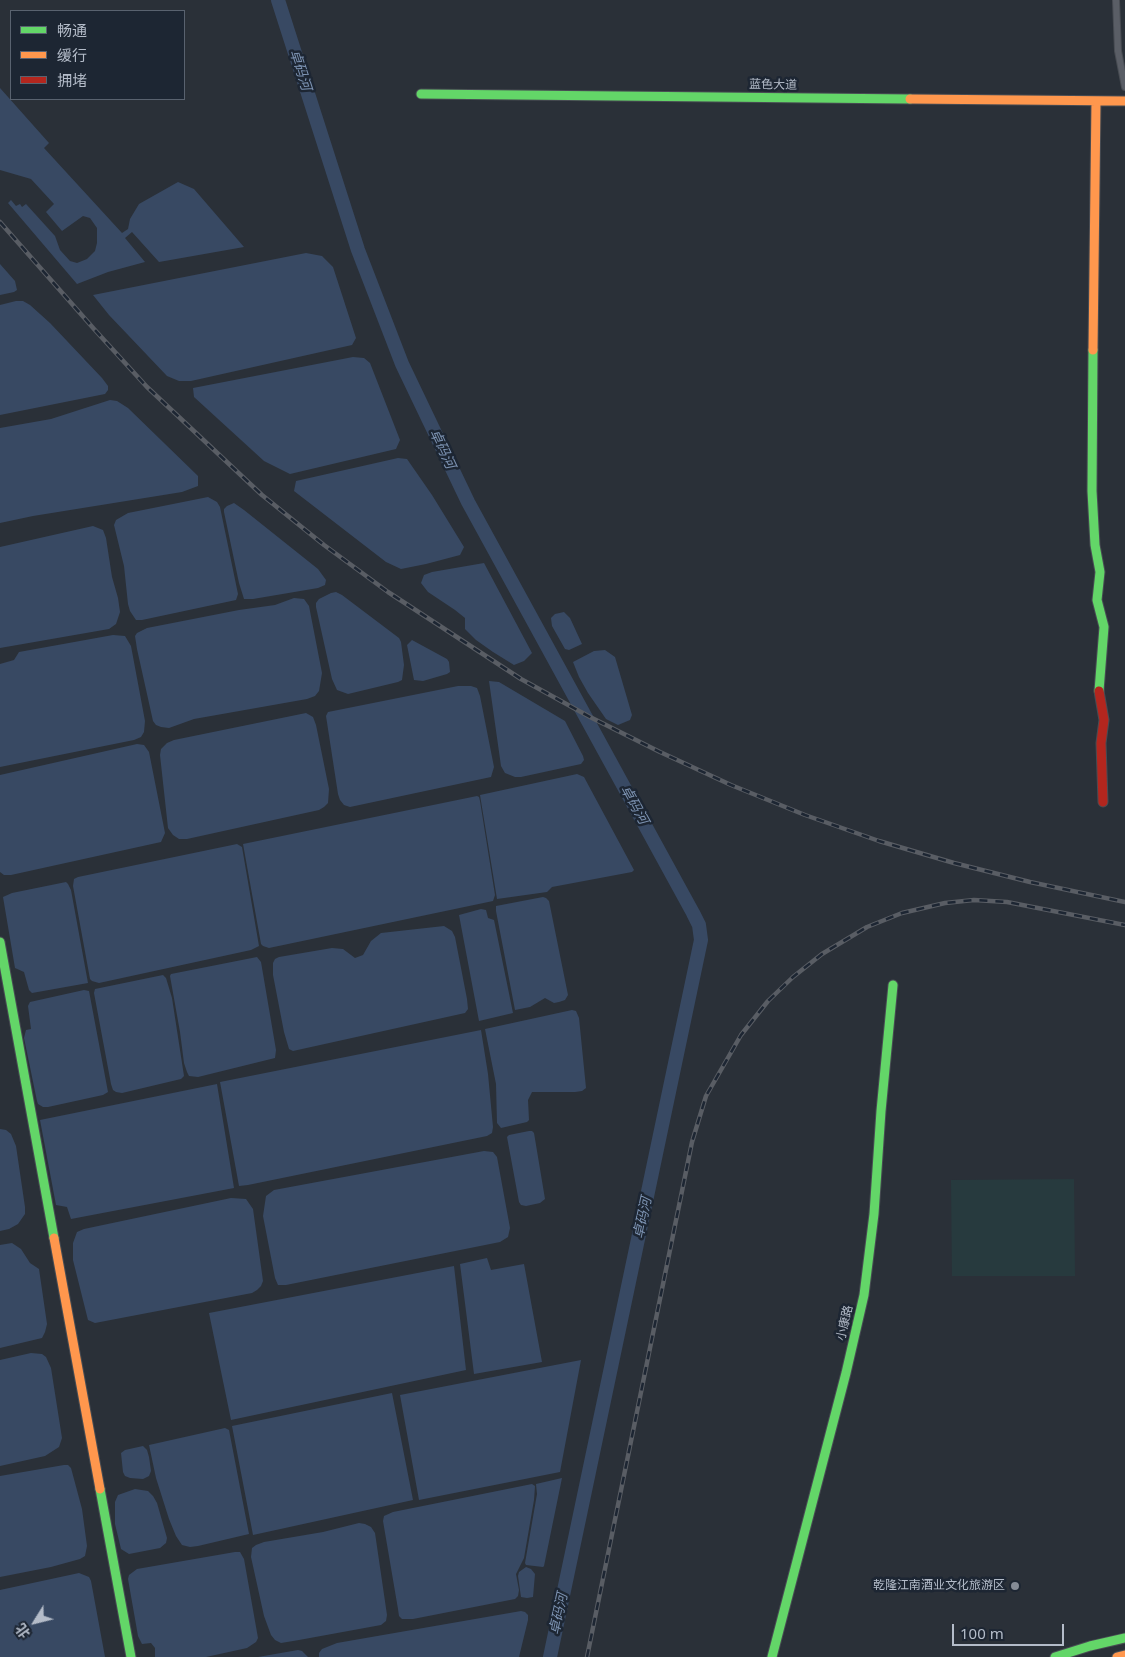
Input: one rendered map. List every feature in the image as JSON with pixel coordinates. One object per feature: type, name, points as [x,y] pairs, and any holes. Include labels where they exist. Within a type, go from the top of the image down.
[{"type":"street","points":[[1116,0],[1118,51],[1125,87]]},
{"type":"street","name":"蓝色大道","points":[[421,94],[1125,101]]},
{"type":"street","points":[[1096,101],[1092,491],[1095,545],[1100,572],[1097,600],[1104,627],[1099,688],[1104,720],[1101,743],[1103,802]]},
{"type":"street","points":[[0,942],[131,1657]]},
{"type":"street","name":"小康路","points":[[772,1657],[844,1382],[864,1295],[874,1214],[880,1111],[893,985]]},
{"type":"street","points":[[1056,1657],[1090,1646],[1125,1638]]},
{"type":"street","points":[[1117,1657],[1125,1655]]},
{"type":"green space","points":[[1074,1179],[1075,1276],[952,1276],[951,1180]]},
{"type":"water","points":[[0,88],[49,143],[44,148],[122,233],[128,229],[130,219],[139,204],[178,182],[194,189],[244,247],[159,262],[132,232],[125,238],[145,262],[108,272],[77,284],[8,203],[11,200],[16,206],[20,204],[22,207],[26,204],[55,236],[60,250],[70,261],[77,263],[87,259],[95,251],[97,228],[90,218],[83,216],[62,231],[46,212],[54,204],[31,179],[0,170]]},
{"type":"water","points":[[306,253],[322,256],[333,267],[356,338],[352,345],[191,381],[179,381],[167,376],[109,315],[93,295]]},
{"type":"water","points":[[0,264],[15,281],[17,290],[14,292],[0,295]]},
{"type":"water","points":[[23,301],[30,305],[50,323],[102,378],[108,386],[105,394],[0,415],[0,305]]},
{"type":"water","points":[[353,357],[364,358],[370,363],[400,440],[396,449],[290,474],[264,461],[194,397],[193,388]]},
{"type":"water","points":[[110,400],[117,401],[128,408],[198,476],[198,486],[182,492],[0,523],[0,428],[51,419]]},
{"type":"water","points":[[398,458],[407,459],[432,495],[464,547],[460,555],[401,569],[386,562],[294,491],[296,481]]},
{"type":"water","points":[[208,497],[217,502],[220,507],[238,594],[236,600],[136,620],[128,604],[124,566],[114,525],[116,520],[128,513]]},
{"type":"water","points":[[234,503],[318,569],[326,580],[325,585],[318,588],[244,599],[224,512],[227,506]]},
{"type":"water","points":[[93,526],[103,530],[106,538],[120,612],[116,624],[109,629],[0,648],[0,547]]},
{"type":"water","points":[[484,563],[532,653],[524,661],[514,665],[476,640],[465,629],[465,618],[428,592],[421,583],[424,575],[432,572]]},
{"type":"water","points":[[336,592],[399,638],[404,665],[402,680],[348,694],[337,690],[332,679],[316,607],[319,599]]},
{"type":"water","points":[[294,598],[304,599],[309,606],[322,673],[319,691],[315,696],[194,719],[169,728],[156,725],[153,721],[137,649],[135,636],[137,633],[147,628],[275,605]]},
{"type":"water","points":[[564,612],[570,618],[582,644],[569,650],[565,649],[552,626],[551,618],[555,614]]},
{"type":"water","points":[[113,635],[125,636],[131,646],[145,721],[144,732],[141,737],[0,767],[0,664],[14,660],[19,652]]},
{"type":"water","points":[[412,640],[447,659],[450,672],[423,681],[414,680],[407,645]]},
{"type":"water","points":[[605,650],[615,657],[632,715],[630,720],[618,725],[606,719],[588,693],[573,662],[594,651]]},
{"type":"water","points":[[489,681],[499,682],[565,721],[583,756],[584,760],[581,764],[521,777],[505,773],[501,766]]},
{"type":"water","points":[[458,686],[477,688],[480,696],[494,767],[491,777],[350,807],[344,805],[338,794],[326,716],[328,712]]},
{"type":"water","points":[[306,713],[313,717],[316,725],[329,789],[328,803],[324,807],[319,810],[187,839],[179,839],[173,835],[168,828],[160,755],[161,749],[167,743]]},
{"type":"water","points":[[137,744],[144,745],[149,752],[165,833],[161,842],[11,875],[4,875],[0,872],[0,775]]},
{"type":"water","points":[[577,774],[584,777],[634,870],[632,872],[552,887],[547,892],[497,899],[480,795]]},
{"type":"water","points":[[477,796],[480,801],[495,895],[493,901],[269,948],[261,944],[243,844]]},
{"type":"water","points":[[237,844],[242,847],[259,946],[251,950],[99,983],[90,979],[73,886],[74,879]]},
{"type":"water","points":[[66,882],[71,890],[88,983],[32,993],[29,990],[24,972],[15,968],[3,897],[12,893]]},
{"type":"water","points":[[543,897],[549,901],[568,995],[565,1000],[559,1002],[554,1003],[545,998],[530,1007],[515,1010],[496,906]]},
{"type":"water","points":[[481,909],[486,910],[488,918],[494,920],[513,1013],[479,1021],[459,915]]},
{"type":"water","points":[[444,926],[452,931],[455,937],[467,999],[468,1009],[465,1013],[293,1051],[289,1049],[273,975],[275,959],[332,948],[343,949],[355,958],[363,955],[371,941],[381,933]]},
{"type":"water","points":[[257,957],[261,962],[276,1050],[275,1058],[198,1077],[189,1076],[184,1063],[171,974]]},
{"type":"water","points":[[163,975],[166,978],[172,998],[184,1076],[181,1079],[122,1093],[116,1092],[111,1084],[94,993],[95,989]]},
{"type":"water","points":[[84,990],[89,991],[108,1092],[103,1095],[43,1107],[37,1101],[24,1038],[26,1030],[31,1029],[28,1006],[30,1002]]},
{"type":"water","points":[[572,1010],[576,1011],[579,1018],[586,1088],[575,1092],[532,1092],[528,1100],[529,1120],[501,1128],[497,1123],[496,1084],[485,1029]]},
{"type":"water","points":[[481,1030],[488,1074],[492,1133],[487,1136],[239,1186],[220,1082]]},
{"type":"water","points":[[217,1084],[234,1188],[71,1219],[67,1207],[56,1205],[40,1120]]},
{"type":"water","points":[[0,1129],[6,1130],[11,1134],[16,1146],[25,1214],[18,1224],[0,1231]]},
{"type":"water","points":[[529,1131],[534,1133],[545,1199],[540,1203],[526,1206],[521,1205],[519,1202],[507,1137]]},
{"type":"water","points":[[484,1151],[493,1152],[497,1157],[510,1228],[508,1237],[500,1242],[286,1285],[278,1285],[263,1216],[266,1196],[274,1190]]},
{"type":"water","points":[[231,1198],[246,1199],[253,1209],[263,1281],[257,1290],[252,1293],[95,1323],[88,1320],[73,1260],[73,1243],[77,1232]]},
{"type":"water","points":[[12,1243],[21,1249],[30,1263],[39,1269],[47,1324],[42,1338],[0,1348],[0,1245]]},
{"type":"water","points":[[487,1258],[491,1270],[524,1264],[542,1362],[474,1374],[460,1264]]},
{"type":"water","points":[[454,1266],[466,1370],[231,1420],[209,1313]]},
{"type":"water","points":[[31,1353],[42,1354],[46,1357],[51,1368],[62,1438],[59,1447],[45,1456],[0,1466],[0,1360]]},
{"type":"water","points":[[581,1360],[560,1472],[419,1500],[400,1395]]},
{"type":"water","points":[[392,1393],[413,1500],[253,1535],[232,1426]]},
{"type":"water","points":[[225,1428],[229,1430],[249,1534],[198,1546],[182,1545],[169,1519],[156,1478],[149,1445]]},
{"type":"water","points":[[143,1446],[147,1450],[149,1457],[151,1471],[149,1476],[143,1479],[125,1476],[121,1453],[125,1450]]},
{"type":"water","points":[[68,1465],[71,1468],[82,1509],[87,1546],[85,1556],[51,1567],[0,1577],[0,1476]]},
{"type":"water","points":[[562,1478],[544,1566],[526,1565],[537,1494],[536,1484]]},
{"type":"water","points":[[532,1484],[535,1486],[534,1500],[524,1558],[516,1574],[519,1590],[518,1596],[515,1599],[413,1619],[402,1619],[399,1616],[383,1521],[384,1516],[393,1512]]},
{"type":"water","points":[[135,1489],[148,1491],[153,1496],[157,1503],[167,1538],[166,1543],[160,1548],[129,1554],[121,1549],[115,1524],[115,1502],[118,1495]]},
{"type":"water","points":[[359,1523],[371,1527],[375,1533],[387,1615],[386,1621],[381,1625],[299,1640],[281,1643],[275,1640],[271,1635],[264,1616],[251,1557],[252,1548],[264,1542],[323,1532]]},
{"type":"water","points":[[240,1552],[244,1559],[258,1638],[256,1642],[247,1648],[206,1657],[155,1657],[155,1648],[151,1643],[142,1644],[138,1636],[128,1579],[129,1575],[137,1569]]},
{"type":"water","points":[[526,1567],[535,1574],[533,1597],[527,1598],[521,1597],[518,1576],[519,1572]]},
{"type":"water","points":[[79,1573],[89,1577],[91,1581],[105,1657],[0,1657],[0,1590]]},
{"type":"water","points":[[521,1611],[528,1615],[528,1620],[519,1657],[319,1657],[322,1649],[337,1643]]},
{"type":"water","points":[[298,1650],[308,1657],[258,1657]]},
{"type":"waterway","name":"卓码河","points":[[278,0],[358,250],[402,364],[468,502],[699,925],[701,940],[550,1657]]},
{"type":"railway","points":[[0,222],[147,387],[262,495],[324,545],[388,592],[521,679],[590,717],[660,752],[731,785],[805,815],[879,841],[954,863],[1030,882],[1125,902]]},
{"type":"railway","points":[[587,1657],[692,1142],[706,1096],[741,1035],[768,1001],[793,977],[822,954],[867,927],[902,913],[945,903],[974,900],[1007,902],[1125,925]]},
{"type":"traffic: fast","points":[[421,94],[910,99]]},
{"type":"traffic: fast","points":[[1093,350],[1092,491],[1095,545],[1100,572],[1097,600],[1104,627],[1099,691]]},
{"type":"traffic: fast","points":[[0,942],[54,1238]]},
{"type":"traffic: fast","points":[[772,1657],[846,1373],[864,1295],[874,1214],[881,1111],[893,985]]},
{"type":"traffic: fast","points":[[100,1489],[131,1657]]},
{"type":"traffic: fast","points":[[1055,1657],[1125,1638]]},
{"type":"traffic: slow","points":[[910,99],[1125,101]]},
{"type":"traffic: slow","points":[[1093,350],[1096,101]]},
{"type":"traffic: slow","points":[[54,1238],[100,1489]]},
{"type":"traffic: slow","points":[[1117,1657],[1125,1655]]},
{"type":"traffic: jam","points":[[1099,691],[1104,720],[1101,743],[1103,802]]},
{"type":"place","name":"乾隆江南酒业文化旅游区","points":[[1015,1586]]}]
